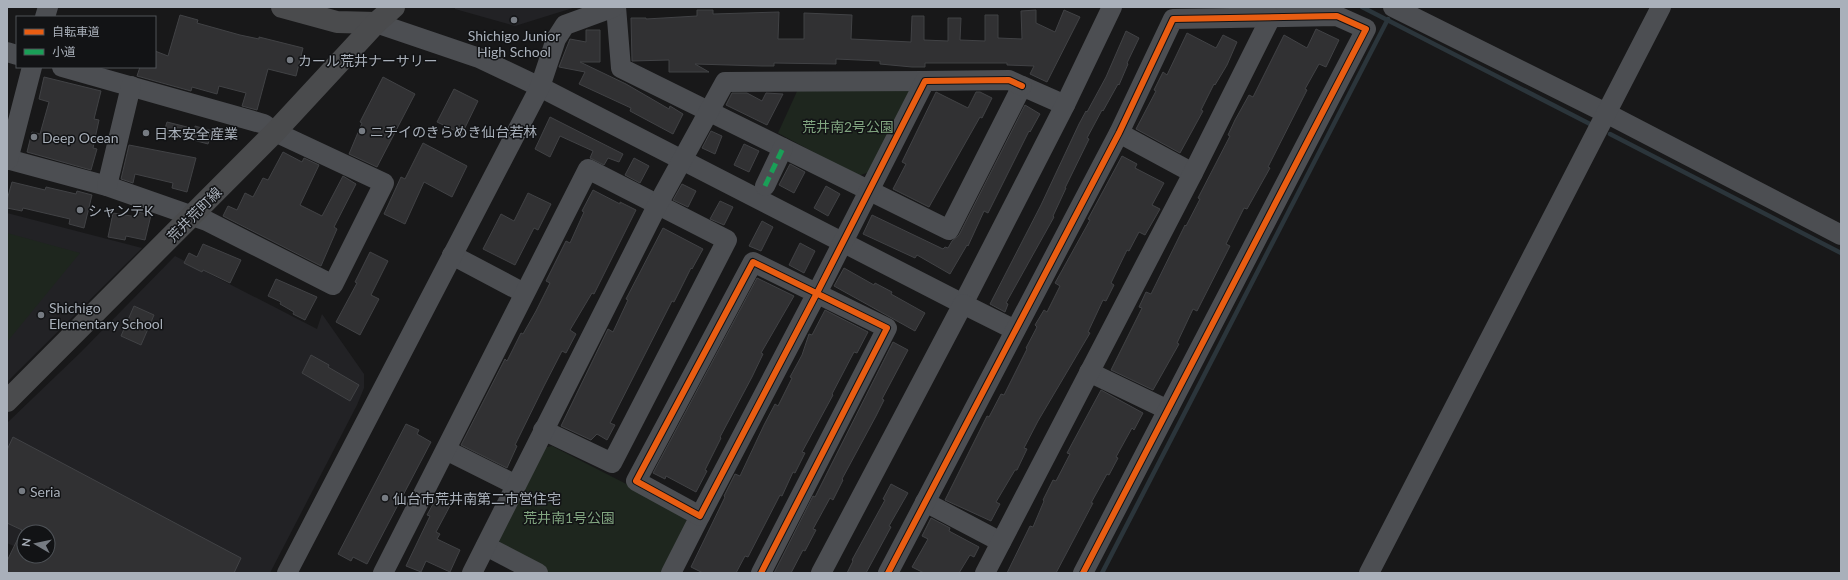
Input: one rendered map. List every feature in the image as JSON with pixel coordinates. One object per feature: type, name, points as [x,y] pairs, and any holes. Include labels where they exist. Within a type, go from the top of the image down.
[{"type":"main road","points":[[282,7],[337,22],[376,23]]},
{"type":"main road","points":[[358,7],[376,23]]},
{"type":"main road","name":"荒井荒町線","points":[[7,401],[275,132],[376,23],[394,7]]},
{"type":"street","points":[[290,572],[452,255],[540,87],[556,39],[565,25],[615,7],[621,68],[869,192],[949,230],[1022,86]]},
{"type":"street","points":[[821,573],[963,304],[1065,105],[1112,7]]},
{"type":"street","points":[[1393,7],[1606,113],[1841,235]]},
{"type":"street","points":[[1369,573],[1660,7]]},
{"type":"street","points":[[888,573],[1119,133],[1173,19],[1337,16],[1366,29],[1083,573]]},
{"type":"street","points":[[985,573],[1193,173],[1271,17]]},
{"type":"street","points":[[376,23],[479,58],[540,87],[1015,330]]},
{"type":"street","points":[[32,68],[7,160],[106,186],[207,221],[333,285],[384,183],[275,132],[264,124],[66,68]]},
{"type":"street","points":[[472,573],[658,204],[725,82],[1009,80],[1065,105]]},
{"type":"street","points":[[672,573],[925,81]]},
{"type":"street","points":[[106,186],[131,86]]},
{"type":"street","points":[[1119,133],[1193,173]]},
{"type":"street","points":[[765,186],[783,148]]},
{"type":"street","points":[[383,573],[588,169],[727,240],[612,463],[543,430]]},
{"type":"street","points":[[452,255],[524,293]]},
{"type":"street","points":[[700,516],[636,481],[753,262],[887,328],[761,573]]},
{"type":"street","points":[[1089,372],[1168,410]]},
{"type":"street","points":[[446,450],[516,485]]},
{"type":"street","points":[[925,502],[1001,542]]},
{"type":"street","points":[[486,546],[538,573]]},
{"type":"shaded area","name":"Shichigo Junior High School","points":[[455,7],[576,7],[515,26],[455,9]]},
{"type":"shaded area","name":"Shichigo Elementary School","points":[[7,213],[142,248],[7,382]]},
{"type":"shaded area","points":[[175,256],[317,329],[322,314],[364,374],[364,388],[357,405],[270,573],[54,573],[51,564],[56,564],[56,524],[16,524],[16,547],[7,543],[7,423],[81,352]]},
{"type":"green space","name":"荒井南2号公園","points":[[799,87],[910,90],[869,172],[858,176],[778,133]]},
{"type":"green space","points":[[7,233],[80,253],[7,342]]},
{"type":"green space","name":"荒井南1号公園","points":[[552,446],[683,513],[688,525],[665,573],[549,573],[501,549],[498,535],[542,448]]},
{"type":"building","points":[[697,10],[713,10],[713,14],[779,12],[778,39],[804,39],[804,13],[852,15],[851,39],[911,42],[912,16],[924,16],[924,40],[948,41],[948,18],[961,18],[960,40],[985,41],[985,15],[998,15],[998,38],[1022,39],[1021,11],[1036,10],[1036,23],[1055,32],[1064,10],[1080,17],[1047,82],[1030,74],[1034,66],[1007,65],[1007,63],[925,63],[925,67],[912,67],[880,64],[880,61],[836,59],[836,64],[774,63],[774,66],[762,66],[695,64],[709,72],[669,72],[669,60],[632,61],[631,18],[646,19],[697,16]]},
{"type":"building","points":[[180,15],[198,20],[197,23],[240,35],[259,39],[259,37],[303,48],[296,76],[268,69],[257,110],[242,106],[246,93],[219,86],[217,94],[192,87],[191,91],[137,76],[140,68],[156,68],[156,51],[168,56]]},
{"type":"building","points":[[1316,29],[1339,40],[1326,67],[1319,64],[1305,89],[1307,90],[1268,167],[1270,168],[1247,209],[1244,208],[1226,244],[1230,246],[1197,311],[1193,309],[1177,343],[1179,344],[1153,390],[1111,370],[1142,308],[1139,307],[1146,292],[1151,294],[1185,225],[1186,226],[1200,199],[1198,198],[1230,136],[1228,135],[1235,120],[1249,95],[1253,97],[1284,35],[1307,48]]},
{"type":"building","points":[[586,30],[600,30],[600,62],[580,62],[626,84],[669,109],[670,106],[683,114],[673,134],[630,111],[631,108],[579,84],[585,72],[559,67],[570,39],[586,42]]},
{"type":"building","points":[[1126,31],[1139,38],[1127,63],[1128,64],[1119,85],[1118,84],[1103,111],[1102,110],[1087,138],[1089,139],[1065,188],[1053,216],[1054,217],[1006,303],[1008,304],[1005,312],[990,304],[1041,205],[1079,124],[1106,77]]},
{"type":"building","points":[[1187,33],[1216,48],[1223,35],[1237,42],[1227,65],[1215,85],[1214,84],[1201,110],[1203,111],[1180,153],[1136,129],[1156,91],[1154,90],[1163,72],[1167,75]]},
{"type":"building","points":[[44,77],[101,91],[94,119],[99,120],[93,148],[97,149],[91,170],[27,152],[32,132],[40,134],[49,102],[39,99]]},
{"type":"building","name":"ニチイのきらめき仙台若林","points":[[383,77],[415,94],[377,167],[349,154],[362,123],[360,122]]},
{"type":"building","points":[[454,89],[478,101],[462,134],[437,122]]},
{"type":"building","points":[[936,92],[968,108],[976,92],[980,92],[992,98],[982,118],[980,117],[929,207],[893,189],[906,164],[902,162]]},
{"type":"building","points":[[732,93],[747,93],[762,101],[766,93],[783,94],[767,125],[726,105]]},
{"type":"building","points":[[1025,105],[1040,114],[1030,132],[1029,131],[988,213],[984,211],[968,246],[967,245],[950,274],[917,255],[915,258],[863,234],[872,215],[943,249],[945,247],[948,248],[952,241],[959,235]]},
{"type":"building","points":[[550,117],[623,154],[619,162],[608,158],[604,165],[590,158],[593,151],[560,136],[550,157],[535,149]]},
{"type":"building","points":[[167,122],[195,129],[195,126],[212,131],[208,144],[164,132]]},
{"type":"building","points":[[711,131],[722,136],[715,154],[702,148]]},
{"type":"building","points":[[423,143],[467,166],[452,197],[424,182],[405,224],[384,214],[401,177],[405,179]]},
{"type":"building","points":[[744,144],[759,151],[749,172],[734,165]]},
{"type":"building","points":[[129,145],[196,158],[187,192],[172,188],[173,183],[135,174],[133,183],[121,179]]},
{"type":"building","points":[[283,152],[302,162],[304,158],[319,165],[300,205],[322,216],[343,176],[356,184],[334,227],[337,229],[321,266],[223,216],[228,206],[237,210],[245,193],[253,197],[263,178],[268,180]]},
{"type":"building","points":[[1122,156],[1137,164],[1135,168],[1164,183],[1152,205],[1160,209],[1145,235],[1139,232],[1129,251],[1127,250],[1111,283],[1114,285],[1106,301],[1103,300],[1088,332],[1090,333],[1038,421],[1024,448],[1027,449],[1017,470],[1015,470],[996,502],[1000,504],[991,521],[945,500],[987,416],[989,417],[1001,394],[1004,395],[1037,327],[1035,325],[1044,310],[1047,312],[1060,286],[1055,283],[1090,220],[1088,219]]},
{"type":"building","points":[[634,158],[649,166],[640,183],[625,175]]},
{"type":"building","points":[[790,164],[805,172],[794,193],[779,185]]},
{"type":"building","points":[[12,182],[45,190],[46,187],[76,194],[77,191],[92,195],[84,228],[69,224],[70,219],[23,208],[22,211],[7,208],[7,200]]},
{"type":"building","points":[[682,184],[696,191],[688,207],[673,200]]},
{"type":"building","points":[[826,186],[840,194],[828,216],[814,208]]},
{"type":"building","points":[[593,190],[620,204],[620,202],[636,210],[594,294],[592,293],[570,330],[576,334],[566,353],[562,351],[515,445],[517,446],[507,468],[461,445],[505,359],[507,361],[521,333],[523,334],[536,311],[550,283],[546,281],[566,241],[570,243],[584,212],[582,211]]},
{"type":"building","points":[[528,193],[551,204],[538,230],[534,228],[515,265],[483,249],[501,214],[514,221]]},
{"type":"building","points":[[720,201],[733,207],[724,225],[710,219]]},
{"type":"building","points":[[138,212],[151,215],[145,240],[126,236],[125,240],[108,237],[113,213],[137,217]]},
{"type":"building","points":[[762,221],[773,227],[761,251],[749,246]]},
{"type":"building","points":[[663,228],[703,249],[692,269],[691,268],[674,302],[672,301],[610,423],[615,425],[607,440],[597,434],[591,440],[561,426],[608,329],[613,332],[628,300],[626,299]]},
{"type":"building","points":[[800,243],[815,251],[804,273],[789,265]]},
{"type":"building","points":[[203,244],[241,260],[230,283],[184,263],[189,253],[197,257]]},
{"type":"building","points":[[370,252],[388,261],[371,295],[379,299],[360,335],[336,322],[357,283],[355,282]]},
{"type":"building","points":[[844,268],[874,285],[875,283],[892,292],[891,294],[925,313],[915,331],[834,286]]},
{"type":"building","points":[[757,278],[794,296],[761,353],[763,354],[720,437],[721,438],[705,470],[707,471],[696,492],[666,476],[665,479],[653,473]]},
{"type":"building","points":[[276,279],[317,297],[305,320],[293,314],[294,312],[280,304],[281,302],[268,296]]},
{"type":"building","points":[[134,306],[154,315],[141,345],[121,336]]},
{"type":"building","points":[[825,310],[868,332],[857,353],[854,352],[832,394],[833,395],[802,452],[805,453],[795,473],[793,472],[782,496],[780,495],[748,557],[745,556],[736,573],[703,573],[691,567],[735,474],[740,476],[775,404],[778,406],[792,378],[790,377],[802,355],[809,334],[812,335]]},
{"type":"building","points":[[893,342],[908,350],[882,399],[884,400],[876,416],[842,479],[843,480],[833,500],[830,498],[813,529],[816,530],[791,573],[774,573],[813,496],[815,497]]},
{"type":"building","points":[[311,355],[359,385],[350,401],[302,373]]},
{"type":"building","points":[[1101,390],[1143,413],[1134,430],[1132,428],[1116,457],[1118,458],[1109,475],[1107,474],[1091,503],[1093,503],[1056,573],[1007,573],[1030,526],[1033,527],[1044,501],[1043,500],[1053,480],[1056,481],[1070,454],[1067,453]]},
{"type":"building","name":"仙台市荒井南第二市営住宅","points":[[406,424],[419,430],[417,434],[431,442],[367,564],[353,557],[351,561],[338,554]]},
{"type":"building","points":[[13,437],[241,558],[234,573],[7,573],[7,561],[16,542],[16,564],[56,564],[56,524],[16,524],[16,527],[7,523],[7,450]]},
{"type":"building","points":[[891,484],[908,493],[889,526],[891,527],[866,573],[847,573],[853,561],[852,560],[885,500],[883,499]]},
{"type":"building","points":[[438,495],[452,502],[436,532],[440,534],[437,539],[460,550],[450,572],[426,561],[421,572],[406,566],[430,516],[427,515]]},
{"type":"building","points":[[931,518],[950,528],[949,531],[979,547],[974,557],[970,555],[959,573],[924,573],[912,567],[928,539],[922,536]]},
{"type":"waterway","points":[[1362,7],[1590,124]]},
{"type":"waterway","points":[[1102,573],[1388,19]]},
{"type":"waterway","points":[[1610,134],[1841,253]]},
{"type":"marked path","points":[[765,186],[783,148]]},
{"type":"cycle path","points":[[888,573],[1119,133],[1173,19],[1337,16],[1366,29],[1083,573]]},
{"type":"cycle path","points":[[761,573],[887,328],[753,262],[636,481],[700,516],[817,293],[925,81],[1009,80],[1022,86]]},
{"type":"place","name":"Shichigo Junior High School","points":[[514,20]]},
{"type":"place","name":"カール荒井ナーサリー","points":[[290,60]]},
{"type":"place","name":"ニチイのきらめき仙台若林","points":[[362,131]]},
{"type":"place","name":"日本安全産業","points":[[146,133]]},
{"type":"place","name":"Deep Ocean","points":[[34,137]]},
{"type":"place","name":"シャンテK","points":[[80,210]]},
{"type":"place","name":"Shichigo Elementary School","points":[[41,315]]},
{"type":"place","name":"Seria","points":[[22,491]]},
{"type":"place","name":"仙台市荒井南第二市営住宅","points":[[385,498]]}]
